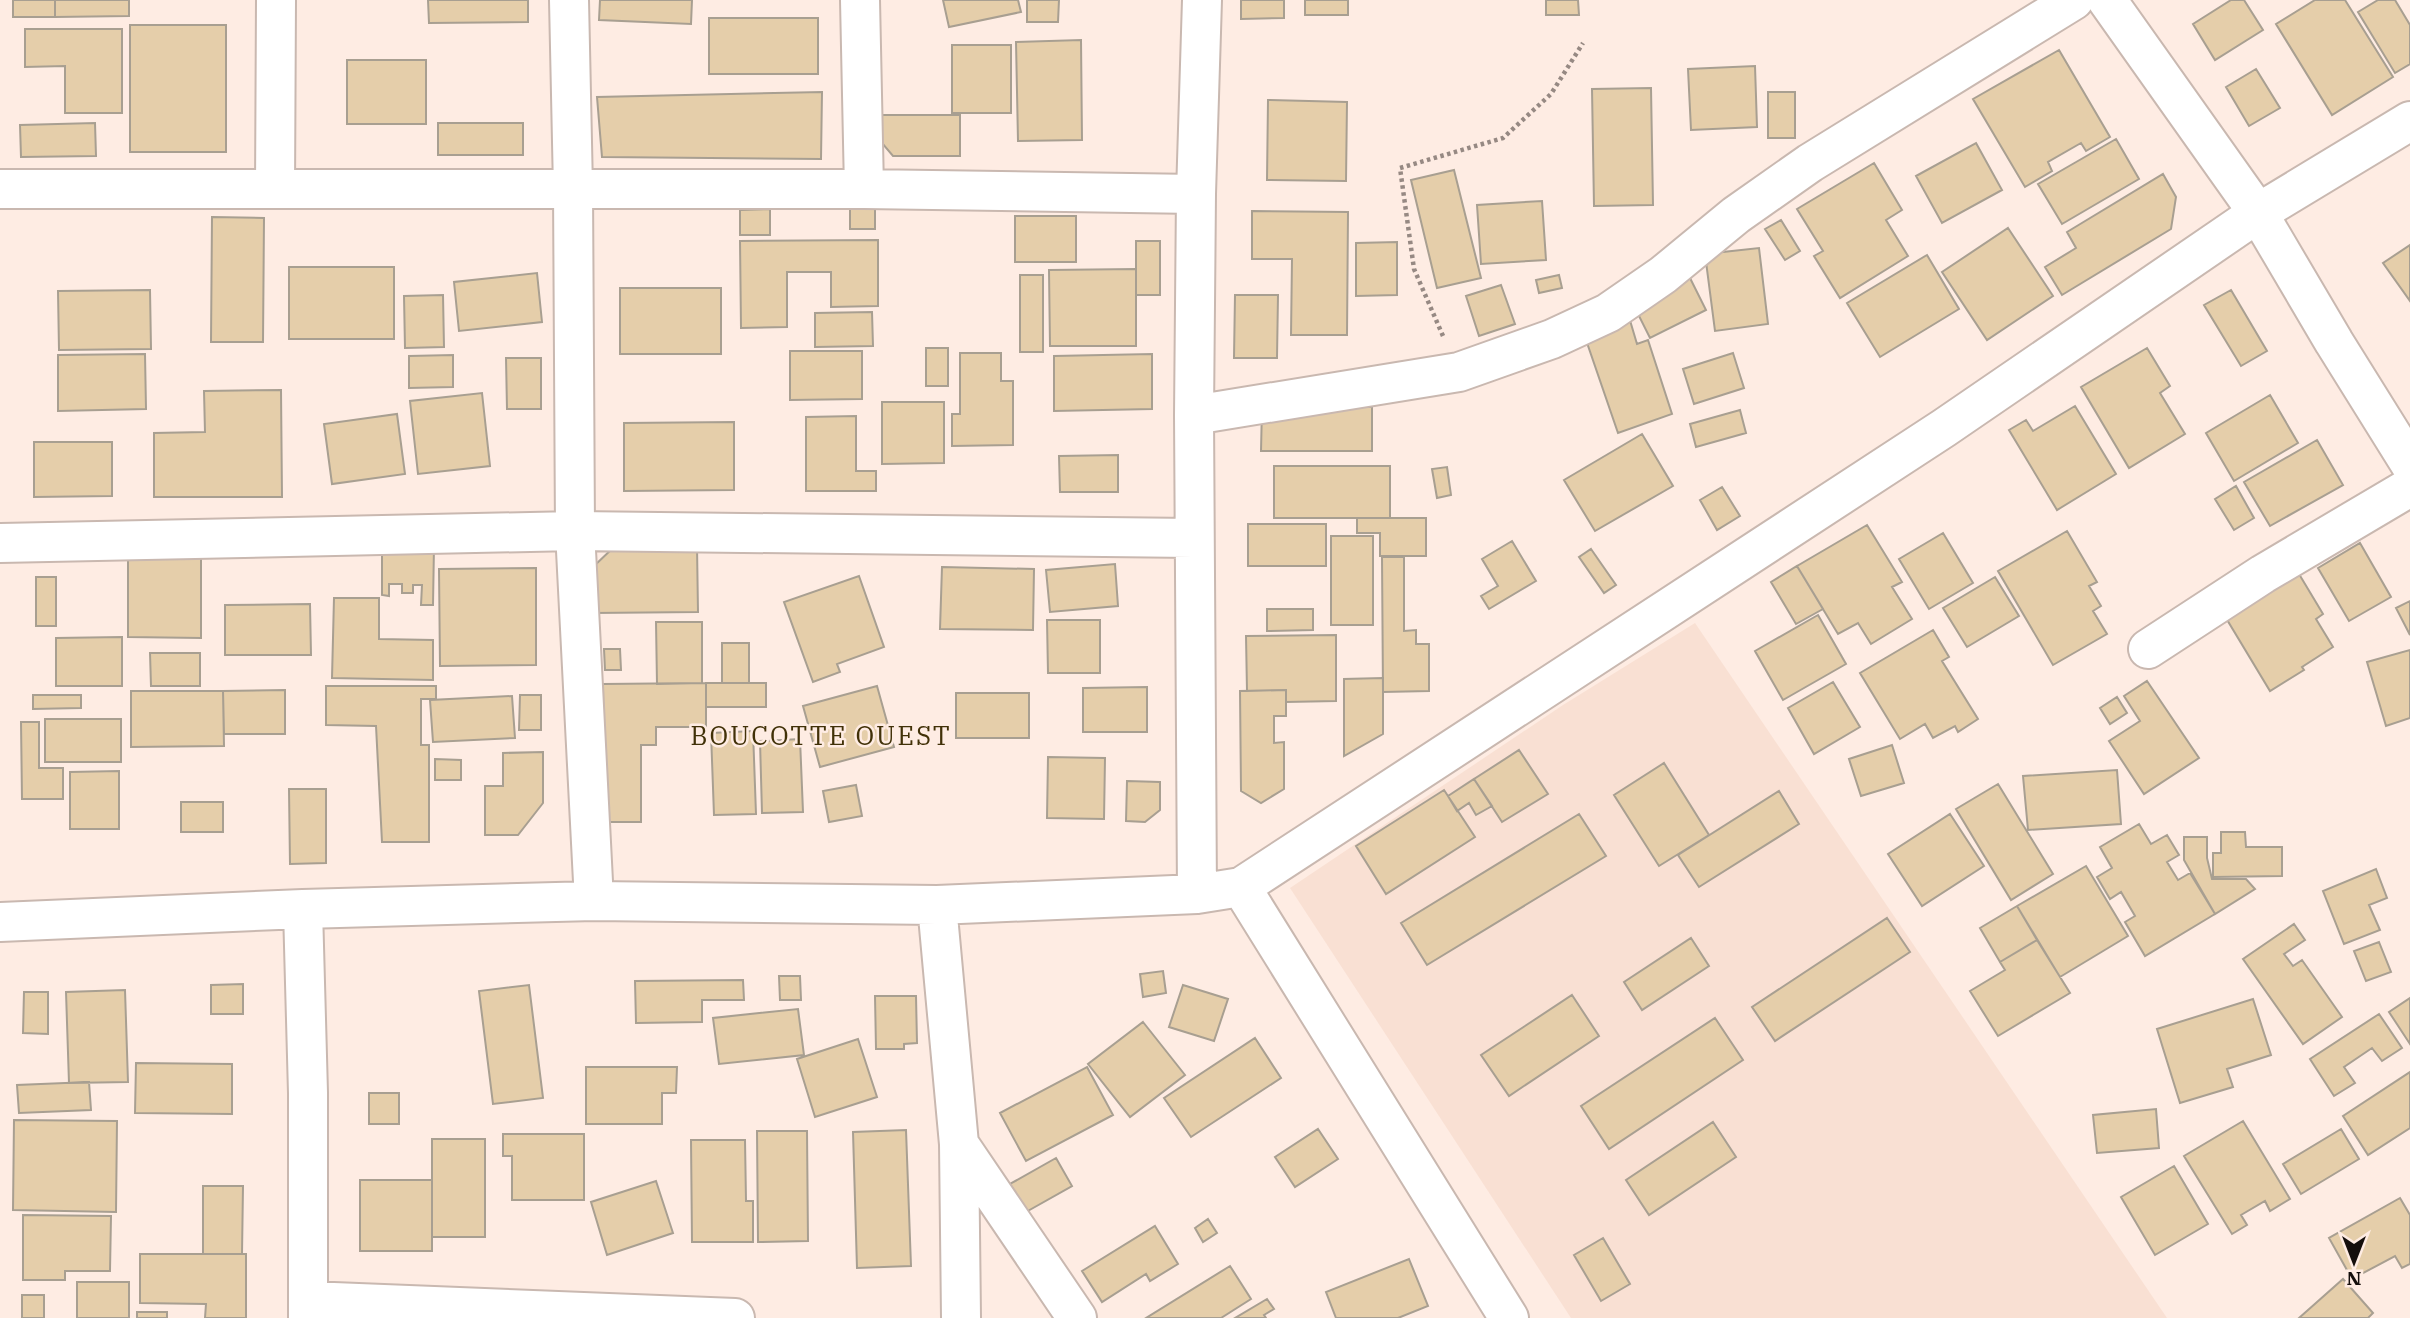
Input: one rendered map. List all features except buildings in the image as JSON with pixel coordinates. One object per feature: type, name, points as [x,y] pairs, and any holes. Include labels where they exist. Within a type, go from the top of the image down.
[{"type":"street","points":[[275,188],[276,0]]},
{"type":"street","points":[[569,0],[575,531],[594,901]]},
{"type":"street","points":[[860,0],[864,189]]},
{"type":"street","points":[[1197,894],[1193,538],[1196,194],[1202,0]]},
{"type":"street","points":[[1194,415],[1459,372],[1552,339],[1608,313],[1663,275],[1737,215],[1810,163],[2074,0]]},
{"type":"street","points":[[2107,0],[2258,213],[2410,464]]},
{"type":"street","points":[[0,922],[303,909],[594,901],[937,905],[1197,894],[1241,887],[1944,428],[2258,213],[2410,121]]},
{"type":"street","points":[[0,188],[864,189],[1196,194]]},
{"type":"street","points":[[2148,649],[2263,574],[2410,487]]},
{"type":"street","points":[[0,543],[575,531],[1193,538]]},
{"type":"street","points":[[1241,887],[1509,1318]]},
{"type":"street","points":[[937,905],[959,1144],[961,1318]]},
{"type":"street","points":[[303,909],[308,1093],[308,1310],[735,1318]]},
{"type":"street","points":[[959,1144],[1077,1318]]},
{"type":"path","points":[[1459,372],[1414,269],[1400,168],[1503,138],[1551,94],[1583,43]]},
{"type":"shaded area","points":[[1695,623],[2167,1318],[1571,1318],[1290,888],[1563,705]]},
{"type":"district","name":"BOUCOTTE OUEST","points":[[821,735]]}]
